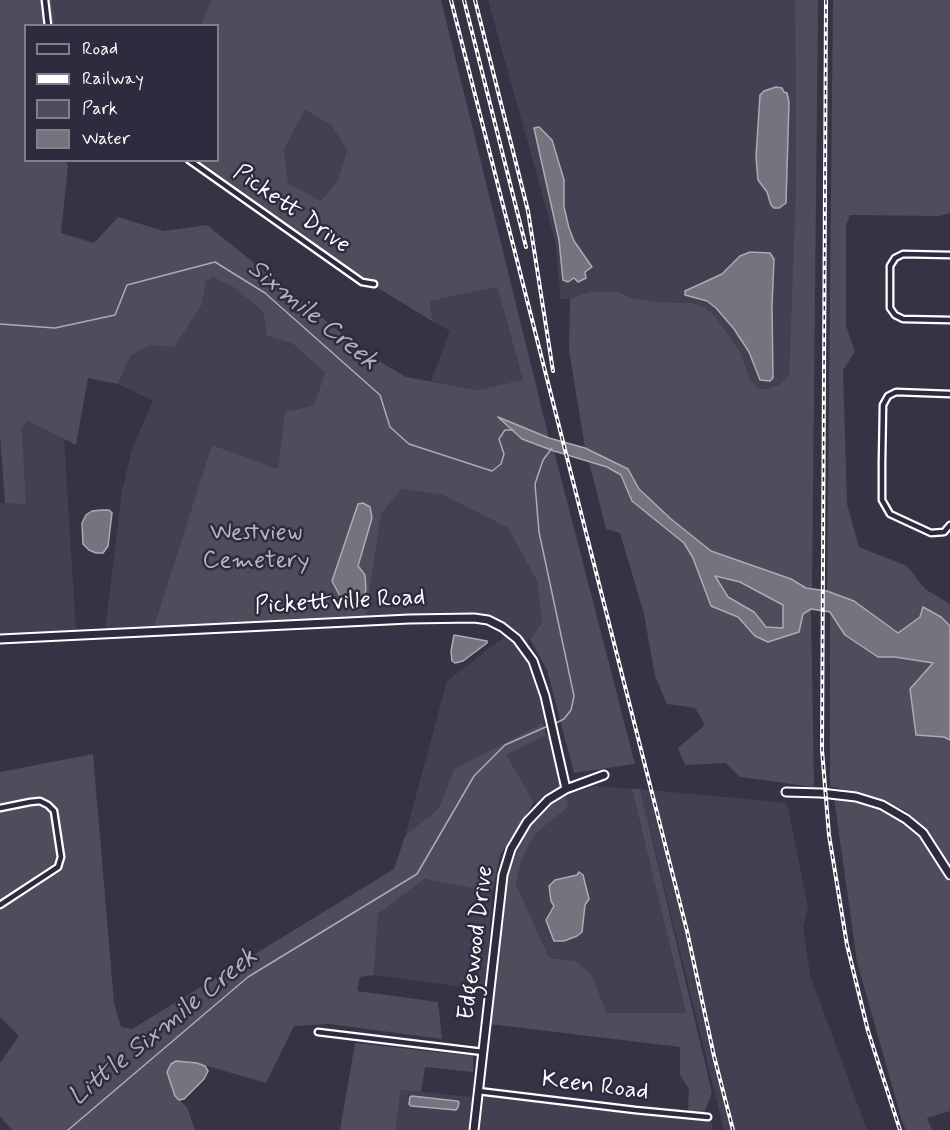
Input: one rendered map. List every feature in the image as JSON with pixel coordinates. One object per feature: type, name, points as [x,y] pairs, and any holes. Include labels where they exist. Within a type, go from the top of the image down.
[{"type":"street","points":[[45,0],[48,24]]},
{"type":"street","name":"Pickett Drive","points":[[192,162],[362,282],[374,284]]},
{"type":"street","points":[[950,255],[903,254],[895,258],[890,266],[890,308],[895,315],[903,319],[950,320]]},
{"type":"street","points":[[950,394],[896,392],[888,396],[882,405],[882,500],[886,509],[896,518],[931,533],[944,532],[950,525]]},
{"type":"street","name":"Pickettville Road","points":[[0,639],[374,621],[474,618],[488,620],[509,631],[521,643],[533,662],[545,696],[566,789]]},
{"type":"street","name":"Edgewood Drive","points":[[474,1130],[500,892],[511,849],[527,822],[548,800],[566,789],[604,775]]},
{"type":"street","points":[[786,792],[856,797],[882,805],[906,819],[923,833],[950,875]]},
{"type":"street","points":[[0,808],[40,801],[48,805],[54,811],[62,857],[58,867],[0,904]]},
{"type":"street","points":[[318,1032],[483,1052]]},
{"type":"street","name":"Keen Road","points":[[478,1091],[708,1117]]},
{"type":"shaded area","points":[[52,0],[211,0],[202,24],[55,24]]},
{"type":"shaded area","points":[[488,0],[795,0],[796,183],[789,374],[779,385],[764,389],[757,388],[751,381],[740,352],[716,317],[703,307],[692,303],[656,302],[631,298],[619,292],[589,292],[570,299],[561,299],[555,240]]},
{"type":"shaded area","points":[[305,110],[331,125],[347,150],[338,179],[321,201],[288,183],[284,149]]},
{"type":"shaded area","points":[[213,277],[235,288],[263,312],[267,336],[293,344],[325,373],[314,405],[285,412],[278,470],[212,445],[153,629],[105,631],[122,491],[132,449],[153,401],[118,384],[131,355],[150,345],[200,306],[206,280]]},
{"type":"shaded area","points":[[497,287],[523,380],[477,390],[431,381],[450,331],[432,321],[429,301]]},
{"type":"shaded area","points":[[28,420],[64,439],[76,633],[0,636],[0,503],[26,503],[22,428]]},
{"type":"shaded area","points":[[402,489],[443,495],[508,528],[537,581],[542,623],[526,643],[515,632],[500,623],[471,614],[366,617],[381,514]]},
{"type":"shaded area","points":[[507,635],[517,644],[528,661],[546,719],[543,723],[454,769],[439,808],[405,836],[447,681]]},
{"type":"shaded area","points":[[550,735],[560,782],[558,789],[537,806],[505,755]]},
{"type":"shaded area","points":[[594,786],[632,789],[686,1014],[607,1013],[591,973],[575,961],[549,958],[516,884],[521,861],[534,835],[569,806],[566,796]],"holes":[[[577,875],[585,905],[582,932],[564,941],[554,941],[548,914],[554,906],[549,886],[556,880]]]},
{"type":"shaded area","points":[[640,789],[787,803],[808,907],[803,927],[810,975],[867,1130],[724,1130]]},
{"type":"shaded area","points":[[423,879],[492,892],[486,990],[374,975],[378,914]]},
{"type":"shaded area","points":[[401,1090],[473,1097],[469,1130],[395,1130]]},
{"type":"shaded area","points":[[480,1094],[687,1117],[688,1112],[710,1114],[713,1130],[477,1130]]},
{"type":"green space","name":"Westview Cemetery","points":[[0,0],[52,0],[55,24],[24,24],[24,162],[66,162],[68,166],[61,233],[94,243],[118,217],[164,231],[207,225],[367,354],[406,377],[477,390],[523,380],[497,287],[430,301],[432,321],[360,277],[197,162],[219,162],[219,24],[201,24],[211,0],[441,0],[549,438],[500,418],[522,439],[554,451],[635,764],[574,773],[547,670],[530,639],[542,623],[537,581],[508,528],[443,495],[402,489],[381,514],[366,617],[153,629],[212,445],[278,469],[285,412],[314,405],[325,373],[293,344],[267,336],[263,312],[235,288],[213,277],[206,281],[201,306],[174,347],[150,345],[131,355],[118,384],[88,378],[76,445],[28,421],[22,428],[26,504],[5,503],[0,435]],"holes":[[[305,110],[331,125],[347,150],[338,179],[321,201],[288,183],[284,149]]]},
{"type":"green space","points":[[795,0],[818,0],[812,589],[711,551],[671,519],[639,489],[628,469],[585,448],[569,350],[570,299],[589,292],[619,292],[631,298],[656,302],[692,303],[704,307],[716,317],[740,352],[751,381],[757,388],[764,389],[779,385],[789,375],[796,183]]},
{"type":"green space","points":[[833,0],[950,0],[950,213],[939,216],[850,215],[846,225],[846,326],[855,352],[843,370],[847,504],[859,547],[907,566],[925,589],[950,604],[950,626],[941,617],[920,617],[898,634],[854,601],[827,591]]},
{"type":"green space","points":[[589,462],[607,467],[622,475],[632,501],[684,543],[693,558],[711,606],[738,617],[755,636],[768,642],[811,609],[814,787],[740,777],[726,763],[685,765],[678,748],[705,725],[695,708],[667,704],[655,676],[644,614],[620,533],[606,529]]},
{"type":"green space","points":[[715,576],[740,582],[784,605],[783,628],[766,627],[754,612],[728,597]]},
{"type":"green space","points":[[830,612],[845,635],[878,657],[895,657],[934,663],[910,689],[916,735],[944,737],[950,740],[950,870],[935,843],[906,811],[877,798],[830,786]]},
{"type":"green space","points":[[543,723],[546,735],[506,755],[534,802],[500,855],[492,892],[424,879],[378,914],[374,975],[360,977],[357,991],[438,1002],[442,1039],[329,1024],[294,1026],[266,1083],[197,1063],[175,1096],[187,1107],[195,1130],[12,1130],[0,1116],[0,1063],[19,1036],[0,1017],[0,772],[93,754],[114,1003],[121,1027],[132,1029],[394,869],[405,836],[439,808],[454,769]]},
{"type":"green space","points":[[632,789],[640,789],[712,1093],[704,1113],[688,1112],[689,1089],[680,1075],[680,1047],[489,1024],[508,875],[519,847],[532,824],[551,805],[566,796],[569,806],[534,835],[521,861],[516,884],[549,958],[575,961],[591,973],[607,1013],[686,1013]]},
{"type":"green space","points":[[834,798],[856,800],[878,807],[900,819],[917,832],[933,852],[950,883],[950,1111],[927,1118],[932,1130],[906,1130],[902,1121],[857,962]]},
{"type":"green space","points":[[355,1043],[473,1056],[473,1072],[425,1067],[421,1092],[401,1090],[395,1130],[340,1130]]},
{"type":"water","points":[[776,87],[782,88],[787,93],[789,102],[786,203],[779,208],[771,205],[767,192],[758,180],[756,157],[760,95]]},
{"type":"water","points":[[539,127],[552,140],[564,180],[564,207],[569,228],[574,241],[592,267],[585,272],[586,278],[578,282],[574,278],[568,282],[563,280],[559,240],[534,128]]},
{"type":"water","points":[[750,252],[770,253],[774,259],[773,378],[770,381],[760,380],[749,352],[734,329],[716,308],[707,301],[685,295],[685,291],[722,274],[740,256]]},
{"type":"water","points":[[498,417],[549,438],[585,448],[628,469],[639,489],[671,519],[711,551],[791,579],[806,588],[827,591],[854,601],[898,633],[920,617],[923,607],[941,617],[950,626],[950,740],[944,737],[916,735],[910,689],[933,663],[895,657],[878,657],[845,635],[830,612],[811,609],[803,614],[799,632],[768,642],[755,636],[738,617],[711,606],[693,558],[684,543],[632,501],[621,475],[607,467],[522,439]],"holes":[[[715,576],[740,582],[783,605],[783,628],[766,627],[754,612],[728,597]]]},
{"type":"water","points":[[363,503],[370,507],[372,518],[358,566],[365,575],[366,590],[362,599],[349,601],[341,598],[332,581],[358,504]]},
{"type":"water","points":[[109,510],[112,513],[108,546],[103,553],[96,553],[83,544],[82,523],[86,515],[92,511]]},
{"type":"water","points":[[454,635],[487,641],[487,643],[463,661],[455,663],[452,661],[451,651]]},
{"type":"water","points":[[579,872],[583,875],[589,899],[585,905],[582,932],[564,941],[554,941],[546,920],[554,906],[549,886],[555,880],[577,875]]},
{"type":"water","points":[[176,1061],[197,1063],[205,1066],[208,1071],[204,1079],[184,1099],[179,1100],[175,1096],[167,1072],[171,1064]]},
{"type":"water","points":[[412,1096],[459,1102],[456,1110],[411,1106],[409,1104]]},
{"type":"waterway","name":"Sixmile Creek","points":[[0,324],[55,328],[115,315],[127,285],[215,262],[265,293],[380,395],[390,427],[409,444],[492,471],[501,464],[504,454],[499,439],[505,430],[513,430]]},
{"type":"waterway","name":"Little Sixmile Creek","points":[[552,448],[543,460],[535,484],[539,532],[574,696],[571,710],[564,719],[556,723]]},
{"type":"waterway","name":"Little Sixmile Creek","points":[[68,1130],[248,977],[417,874],[474,776],[505,745],[548,726]]},
{"type":"railway","points":[[451,0],[687,931],[714,1056],[733,1130]]},
{"type":"railway","points":[[464,0],[526,247]]},
{"type":"railway","points":[[475,0],[528,211],[553,371]]},
{"type":"railway","points":[[826,0],[822,750],[829,835],[847,945],[868,1031],[900,1130]]}]
